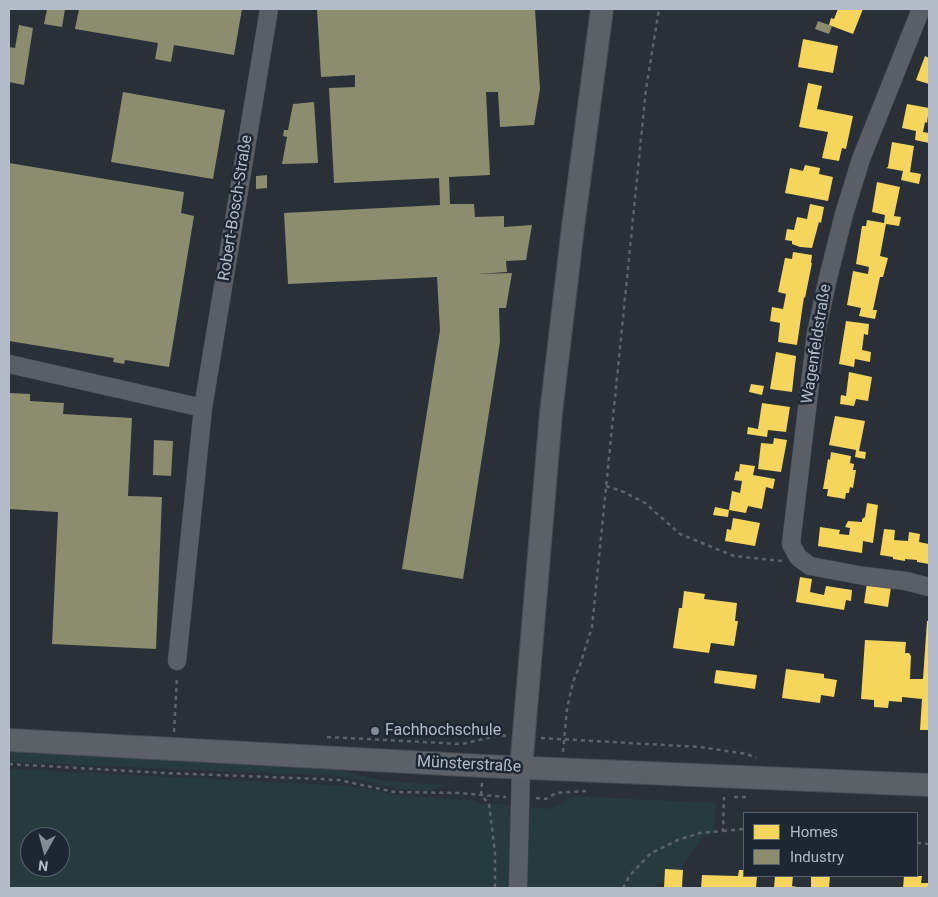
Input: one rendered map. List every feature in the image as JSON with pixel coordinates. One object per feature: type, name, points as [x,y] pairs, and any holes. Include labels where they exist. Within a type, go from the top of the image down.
[{"type":"main road","points":[[521,768],[551,413],[572,227],[602,9]]},
{"type":"main road","name":"Münsterstraße","points":[[9,740],[521,768],[929,785]]},
{"type":"street","name":"Robert-Bosch-Straße","points":[[177,661],[203,408],[269,9]]},
{"type":"street","name":"Wagenfeldstraße","points":[[798,557],[791,544],[793,524],[816,333],[828,278],[844,214],[862,159],[921,9]]},
{"type":"street","points":[[9,364],[203,408]]},
{"type":"street","points":[[798,557],[810,566],[832,571],[906,581],[929,587]]},
{"type":"street","points":[[518,888],[521,768]]},
{"type":"path","points":[[660,9],[646,89],[592,627],[573,682],[567,709],[565,740],[700,747],[747,754],[762,759]]},
{"type":"path","points":[[606,486],[624,492],[646,503],[680,534],[734,556],[780,562],[798,557]]},
{"type":"path","points":[[173,749],[177,661]]},
{"type":"path","points":[[9,764],[164,773],[320,778],[339,780],[394,792],[459,793],[520,798],[546,799],[556,793],[586,791]]},
{"type":"path","points":[[481,795],[489,804],[491,816],[495,853],[495,888]]},
{"type":"path","points":[[724,796],[724,831]]},
{"type":"path","points":[[623,888],[630,875],[651,854],[678,840],[700,833],[743,829]]},
{"type":"green space","points":[[9,749],[326,767],[384,781],[448,785],[429,791],[399,789],[347,777],[321,775],[9,762]]},
{"type":"green space","points":[[9,769],[350,786],[402,796],[472,800],[481,804],[548,809],[560,804],[571,796],[716,803],[713,833],[704,835],[682,867],[654,888],[9,888]]},
{"type":"building: Homes","points":[[838,9],[863,9],[853,34],[829,25],[831,18],[834,19]]},
{"type":"building: Homes","points":[[803,39],[838,46],[833,73],[798,67]]},
{"type":"building: Homes","points":[[925,56],[929,58],[929,84],[916,80]]},
{"type":"building: Homes","points":[[808,83],[822,86],[817,109],[853,116],[846,149],[842,148],[839,161],[822,158],[828,132],[799,127]]},
{"type":"building: Homes","points":[[907,104],[929,108],[927,123],[925,122],[923,132],[929,133],[929,143],[915,140],[916,131],[902,128]]},
{"type":"building: Homes","points":[[892,142],[914,146],[910,172],[921,174],[919,184],[901,180],[903,171],[886,168],[888,167]]},
{"type":"building: Homes","points":[[805,165],[820,168],[819,174],[833,177],[828,201],[785,193],[790,168],[803,171]]},
{"type":"building: Homes","points":[[877,182],[900,187],[894,216],[901,217],[899,226],[886,224],[880,256],[888,258],[883,277],[880,277],[873,310],[877,310],[875,319],[859,316],[861,308],[847,305],[853,271],[868,274],[869,267],[856,264],[862,226],[866,226],[867,220],[884,223],[885,215],[872,212]]},
{"type":"building: Homes","points":[[810,204],[824,207],[821,223],[819,222],[812,248],[800,247],[792,244],[792,241],[785,240],[787,229],[794,230],[797,217],[807,219]]},
{"type":"building: Homes","points":[[793,252],[812,255],[797,345],[778,342],[780,323],[770,321],[772,307],[783,309],[786,294],[778,292],[785,258],[792,259]]},
{"type":"building: Homes","points":[[846,321],[869,324],[868,335],[864,334],[862,350],[871,352],[870,362],[855,359],[854,367],[839,364]]},
{"type":"building: Homes","points":[[776,352],[796,356],[792,392],[770,389]]},
{"type":"building: Homes","points":[[849,372],[872,377],[868,401],[856,399],[854,406],[840,404],[841,395],[846,396]]},
{"type":"building: Homes","points":[[751,384],[764,386],[762,395],[749,392]]},
{"type":"building: Homes","points":[[762,403],[790,407],[786,432],[768,430],[767,437],[747,434],[748,427],[758,429]]},
{"type":"building: Homes","points":[[835,416],[865,421],[859,451],[866,452],[865,459],[855,457],[856,450],[829,445]]},
{"type":"building: Homes","points":[[774,438],[787,440],[781,472],[758,469],[761,443],[773,444]]},
{"type":"building: Homes","points":[[831,452],[851,456],[850,463],[854,464],[853,470],[856,470],[853,488],[850,487],[845,499],[827,496],[828,489],[823,489]]},
{"type":"building: Homes","points":[[740,464],[755,466],[753,475],[775,479],[773,489],[766,487],[762,509],[748,506],[746,513],[729,510],[732,491],[740,493],[742,481],[734,480],[736,471],[739,472]]},
{"type":"building: Homes","points":[[867,503],[878,505],[873,543],[863,541],[862,553],[818,546],[820,527],[840,530],[839,534],[849,535],[850,528],[845,527],[848,521],[862,522],[862,519],[865,517]]},
{"type":"building: Homes","points":[[715,507],[729,510],[728,517],[713,515]]},
{"type":"building: Homes","points":[[733,518],[760,523],[755,546],[725,541],[727,529],[731,530]]},
{"type":"building: Homes","points":[[884,529],[895,530],[894,540],[908,541],[909,532],[920,534],[919,542],[929,544],[929,564],[917,562],[917,560],[905,559],[905,561],[880,555]]},
{"type":"building: Homes","points":[[800,577],[812,579],[810,592],[824,595],[826,586],[852,590],[851,601],[846,600],[844,610],[796,602]]},
{"type":"building: Homes","points":[[867,583],[891,587],[888,607],[864,603]]},
{"type":"building: Homes","points":[[684,591],[705,594],[704,599],[737,603],[735,621],[738,621],[734,646],[711,643],[709,653],[673,648],[679,608],[682,608]]},
{"type":"building: Homes","points":[[927,621],[929,621],[929,730],[920,730],[922,699],[902,697],[902,702],[889,701],[888,708],[874,707],[874,700],[861,699],[865,640],[906,642],[905,653],[909,653],[911,656],[910,679],[923,679]]},
{"type":"building: Homes","points":[[786,669],[824,674],[824,678],[837,680],[834,697],[821,695],[820,703],[782,698]]},
{"type":"building: Homes","points":[[716,670],[757,675],[755,689],[714,683]]},
{"type":"building: Homes","points":[[665,869],[683,870],[682,888],[664,888]]},
{"type":"building: Homes","points":[[739,870],[743,870],[743,877],[757,877],[756,888],[701,888],[702,875],[738,876]]},
{"type":"building: Homes","points":[[922,876],[921,883],[929,883],[929,888],[903,888],[904,877]]},
{"type":"building: Homes","points":[[775,877],[793,877],[792,886],[797,887],[797,888],[774,888]]},
{"type":"building: Homes","points":[[811,877],[830,877],[829,888],[811,888]]},
{"type":"building: Industry","points":[[47,9],[65,9],[62,27],[44,24]]},
{"type":"building: Industry","points":[[79,9],[242,9],[234,55],[174,45],[171,62],[155,59],[158,43],[75,29]]},
{"type":"building: Industry","points":[[317,9],[535,9],[540,89],[534,125],[500,127],[498,92],[486,92],[490,175],[449,177],[450,204],[474,204],[475,217],[504,216],[504,227],[532,225],[526,260],[506,261],[507,272],[478,274],[512,273],[506,308],[499,308],[500,342],[463,579],[402,569],[440,330],[437,277],[288,284],[284,213],[440,205],[439,178],[334,183],[329,88],[355,87],[355,75],[321,77]]},
{"type":"building: Industry","points":[[818,21],[832,26],[829,34],[815,29]]},
{"type":"building: Industry","points":[[19,25],[33,28],[24,85],[9,82],[9,47],[15,48]]},
{"type":"building: Industry","points":[[123,92],[225,110],[213,179],[111,162]]},
{"type":"building: Industry","points":[[314,102],[318,163],[282,164],[287,137],[283,136],[284,130],[288,130],[293,104]]},
{"type":"building: Industry","points":[[9,163],[184,192],[181,213],[194,216],[169,367],[125,360],[124,364],[113,362],[114,358],[9,341]]},
{"type":"building: Industry","points":[[267,175],[267,188],[256,189],[256,176]]},
{"type":"building: Industry","points":[[10,393],[30,394],[30,401],[64,403],[63,414],[132,418],[128,496],[162,497],[156,649],[52,644],[58,512],[9,509]]},
{"type":"building: Industry","points":[[154,440],[173,441],[171,476],[153,475]]},
{"type":"place","name":"Fachhochschule","points":[[375,731]]}]
